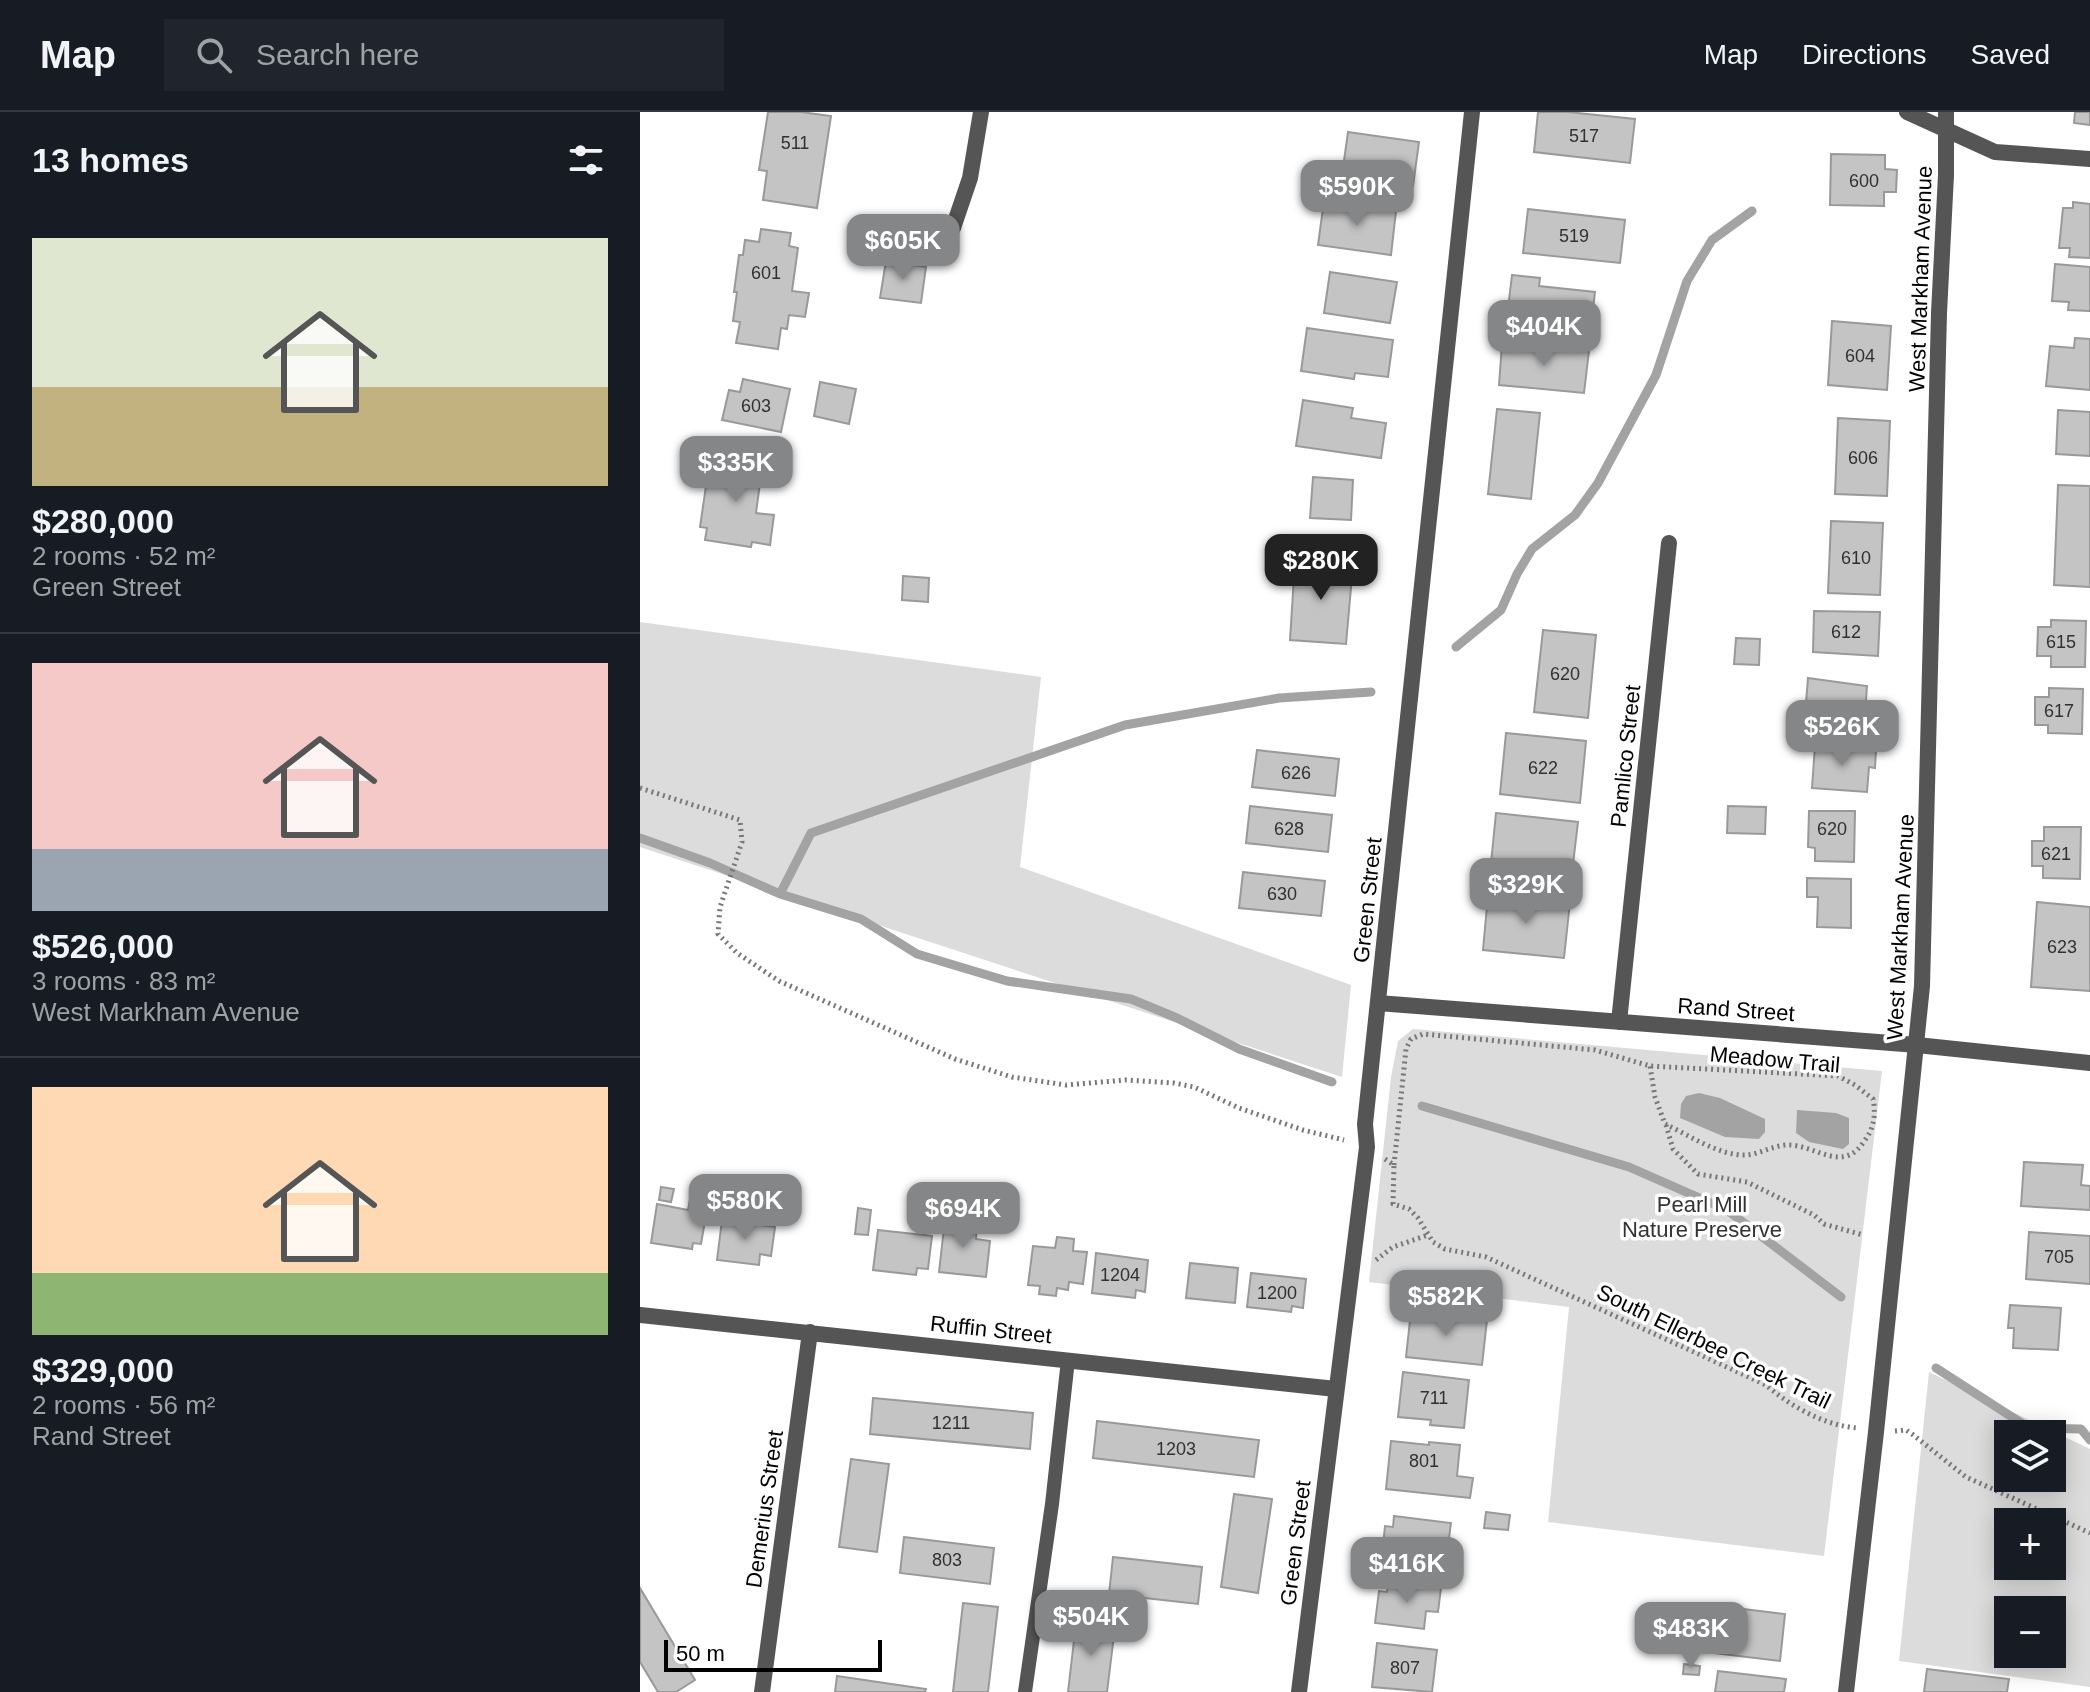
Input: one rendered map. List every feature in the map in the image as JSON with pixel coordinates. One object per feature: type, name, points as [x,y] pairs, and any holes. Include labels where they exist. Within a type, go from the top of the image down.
[{"type":"street","points":[[953,228],[970,178],[981,112]]},
{"type":"street","name":"Green Street","points":[[1299,1692],[1367,1147],[1365,1124],[1472,112]]},
{"type":"street","points":[[1907,112],[1995,152],[2090,159]]},
{"type":"street","name":"West Markham Avenue","points":[[1846,1692],[1917,1045],[1927,870],[1946,112]]},
{"type":"street","name":"Pamlico Street","points":[[1619,1022],[1669,543]]},
{"type":"street","name":"Rand Street","points":[[1378,1003],[1917,1045],[2090,1063]]},
{"type":"street","name":"Ruffin Street","points":[[640,1315],[1336,1389]]},
{"type":"street","name":"Demerius Street","points":[[762,1692],[810,1332]]},
{"type":"lane","points":[[1025,1692],[1052,1504],[1068,1360]]},
{"type":"path","points":[[640,788],[740,820],[742,842],[720,907],[718,934],[737,953],[779,981],[955,1059],[1012,1077],[1066,1085],[1126,1080],[1174,1083],[1194,1087],[1239,1108],[1303,1130],[1343,1139]]},
{"type":"path","name":"Meadow Trail","points":[[1394,1165],[1406,1049],[1411,1039],[1423,1034],[1595,1050],[1650,1066],[1838,1076],[1873,1099],[1876,1113],[1869,1135],[1859,1150],[1848,1157],[1825,1155],[1788,1145],[1745,1155],[1717,1149],[1665,1124]]},
{"type":"path","points":[[1650,1066],[1655,1097],[1673,1149],[1698,1174],[1747,1182],[1814,1215],[1824,1224],[1863,1235]]},
{"type":"path","points":[[1384,1158],[1394,1165]]},
{"type":"path","name":"South Ellerbee Creek Trail","points":[[1394,1165],[1393,1204],[1409,1209],[1433,1242],[1445,1249],[1486,1257],[1766,1385],[1787,1404],[1847,1427],[1862,1428]]},
{"type":"path","points":[[1374,1273],[1378,1256],[1393,1247],[1428,1235]]},
{"type":"path","points":[[1906,1430],[1966,1477],[2090,1533]]},
{"type":"green space","points":[[640,622],[1041,677],[1020,867],[1351,985],[1342,1077],[640,847]]},
{"type":"green space","name":"Pearl Mill Nature Preserve","points":[[1413,1029],[1882,1071],[1824,1556],[1548,1522],[1569,1307],[1369,1282],[1391,1077],[1398,1041]]},
{"type":"green space","points":[[1929,1372],[2029,1420],[1994,1420],[1994,1492],[2066,1492],[2066,1438],[2090,1449],[2090,1687],[1899,1661]]},
{"type":"shaded area","points":[[1699,1093],[1720,1098],[1765,1119],[1765,1132],[1759,1139],[1725,1137],[1680,1118],[1681,1104],[1686,1096]]},
{"type":"shaded area","points":[[1797,1110],[1836,1113],[1849,1118],[1849,1144],[1843,1149],[1809,1142],[1796,1133]]},
{"type":"building","points":[[768,112],[831,116],[817,208],[763,200],[767,171],[759,170]]},
{"type":"building","points":[[1538,112],[1635,119],[1630,163],[1534,152]]},
{"type":"building","points":[[2075,112],[2090,112],[2090,125],[2074,123]]},
{"type":"building","points":[[1348,132],[1419,142],[1413,186],[1342,175]]},
{"type":"building","points":[[1831,154],[1885,155],[1885,169],[1897,170],[1896,192],[1884,192],[1884,206],[1830,205]]},
{"type":"building","points":[[1324,201],[1396,211],[1391,255],[1318,245]]},
{"type":"building","points":[[2073,202],[2090,204],[2090,258],[2069,257],[2070,248],[2059,248],[2063,208],[2073,208]]},
{"type":"building","points":[[1528,209],[1625,220],[1620,263],[1523,253]]},
{"type":"building","points":[[761,229],[791,233],[789,246],[798,248],[792,291],[809,293],[805,317],[789,315],[787,329],[781,328],[778,349],[736,343],[740,322],[733,321],[739,255],[743,255],[745,240],[759,242]]},
{"type":"building","points":[[886,261],[926,267],[921,303],[880,298]]},
{"type":"building","points":[[2055,264],[2090,267],[2090,311],[2068,310],[2069,302],[2052,301]]},
{"type":"building","points":[[1330,272],[1397,282],[1390,323],[1324,313]]},
{"type":"building","points":[[1512,275],[1540,278],[1539,286],[1595,292],[1590,334],[1506,325]]},
{"type":"building","points":[[1832,321],[1891,326],[1887,390],[1828,385]]},
{"type":"building","points":[[1307,328],[1393,340],[1388,377],[1355,373],[1354,379],[1301,371]]},
{"type":"building","points":[[2075,338],[2090,339],[2090,390],[2046,386],[2050,346],[2074,348]]},
{"type":"building","points":[[1502,344],[1589,351],[1584,393],[1499,385]]},
{"type":"building","points":[[743,379],[790,389],[781,432],[722,420],[729,390],[740,392]]},
{"type":"building","points":[[820,382],[856,389],[849,424],[814,416]]},
{"type":"building","points":[[1303,400],[1353,408],[1351,418],[1386,423],[1381,458],[1296,446]]},
{"type":"building","points":[[1497,409],[1540,413],[1531,499],[1488,494]]},
{"type":"building","points":[[2058,410],[2090,412],[2090,456],[2056,454]]},
{"type":"building","points":[[1838,418],[1890,421],[1887,496],[1835,494]]},
{"type":"building","points":[[717,455],[763,461],[756,513],[774,515],[770,545],[752,542],[751,547],[705,540],[707,528],[700,527],[706,486],[713,486]]},
{"type":"building","points":[[1313,477],[1353,480],[1351,520],[1310,518]]},
{"type":"building","points":[[2058,485],[2090,486],[2090,587],[2054,585]]},
{"type":"building","points":[[1831,521],[1883,523],[1880,595],[1828,593]]},
{"type":"building","points":[[1295,561],[1353,565],[1346,644],[1290,640]]},
{"type":"building","points":[[903,576],[929,578],[928,602],[902,600]]},
{"type":"building","points":[[1814,611],[1880,612],[1878,656],[1813,652]]},
{"type":"building","points":[[2051,620],[2086,621],[2085,667],[2051,667],[2051,656],[2037,656],[2038,627],[2051,627]]},
{"type":"building","points":[[1543,630],[1596,635],[1588,718],[1534,712]]},
{"type":"building","points":[[1736,638],[1760,639],[1759,665],[1734,664]]},
{"type":"building","points":[[1808,678],[1867,686],[1864,728],[1804,728]]},
{"type":"building","points":[[2049,688],[2083,689],[2082,734],[2048,733],[2048,725],[2035,725],[2035,697],[2049,697]]},
{"type":"building","points":[[1506,733],[1586,741],[1580,803],[1500,794]]},
{"type":"building","points":[[1815,745],[1876,750],[1875,768],[1869,767],[1867,792],[1812,788]]},
{"type":"building","points":[[1257,750],[1339,759],[1335,796],[1252,787]]},
{"type":"building","points":[[1250,806],[1332,815],[1328,852],[1246,843]]},
{"type":"building","points":[[1728,806],[1766,807],[1765,834],[1727,833]]},
{"type":"building","points":[[1809,811],[1855,811],[1854,862],[1815,861],[1815,848],[1808,847]]},
{"type":"building","points":[[1496,813],[1578,822],[1571,881],[1490,873]]},
{"type":"building","points":[[2044,827],[2081,827],[2080,879],[2043,878],[2043,866],[2032,866],[2032,841],[2044,841]]},
{"type":"building","points":[[1243,872],[1325,881],[1321,916],[1239,908]]},
{"type":"building","points":[[1807,878],[1851,879],[1851,928],[1817,927],[1818,897],[1807,897]]},
{"type":"building","points":[[1488,895],[1570,902],[1564,958],[1483,950]]},
{"type":"building","points":[[2037,902],[2090,907],[2090,991],[2031,987]]},
{"type":"building","points":[[2024,1162],[2083,1165],[2081,1185],[2090,1186],[2090,1210],[2021,1206]]},
{"type":"building","points":[[661,1187],[674,1189],[671,1202],[659,1200]]},
{"type":"building","points":[[691,1194],[709,1198],[701,1244],[693,1243],[692,1249],[651,1243],[657,1204],[688,1210]]},
{"type":"building","points":[[778,1201],[792,1203],[790,1216],[777,1214]]},
{"type":"building","points":[[858,1208],[871,1210],[868,1235],[855,1234]]},
{"type":"building","points":[[945,1219],[977,1223],[976,1239],[990,1241],[986,1277],[939,1272]]},
{"type":"building","points":[[722,1220],[775,1227],[771,1256],[760,1254],[759,1265],[717,1260]]},
{"type":"building","points":[[878,1230],[932,1236],[928,1269],[917,1268],[916,1275],[873,1270]]},
{"type":"building","points":[[2029,1232],[2090,1236],[2090,1284],[2026,1279]]},
{"type":"building","points":[[1057,1237],[1074,1239],[1073,1251],[1087,1252],[1083,1284],[1069,1282],[1068,1290],[1057,1288],[1056,1296],[1039,1294],[1040,1286],[1028,1285],[1033,1246],[1055,1248]]},
{"type":"building","points":[[1096,1253],[1148,1260],[1145,1292],[1136,1290],[1135,1298],[1092,1293]]},
{"type":"building","points":[[1190,1263],[1238,1268],[1235,1303],[1186,1298]]},
{"type":"building","points":[[1251,1273],[1306,1279],[1303,1308],[1292,1306],[1291,1312],[1247,1307]]},
{"type":"building","points":[[2010,1305],[2061,1308],[2058,1350],[2013,1348],[2014,1328],[2008,1328]]},
{"type":"building","points":[[1411,1311],[1487,1320],[1482,1365],[1406,1357]]},
{"type":"building","points":[[1403,1372],[1469,1380],[1464,1428],[1430,1425],[1431,1420],[1398,1417]]},
{"type":"building","points":[[873,1398],[1033,1413],[1030,1449],[870,1434]]},
{"type":"building","points":[[1097,1421],[1259,1440],[1254,1477],[1093,1458]]},
{"type":"building","points":[[1391,1441],[1460,1445],[1457,1476],[1473,1478],[1470,1498],[1386,1489]]},
{"type":"building","points":[[851,1459],[889,1464],[877,1552],[839,1547]]},
{"type":"building","points":[[1234,1494],[1272,1499],[1258,1593],[1221,1587]]},
{"type":"building","points":[[1486,1512],[1510,1515],[1508,1530],[1484,1528]]},
{"type":"building","points":[[1394,1516],[1451,1523],[1448,1546],[1433,1544],[1431,1561],[1382,1556],[1385,1526],[1393,1527]]},
{"type":"building","points":[[904,1537],[994,1548],[990,1584],[900,1573]]},
{"type":"building","points":[[1113,1557],[1202,1567],[1198,1604],[1109,1594]]},
{"type":"building","points":[[1388,1581],[1441,1588],[1438,1612],[1426,1611],[1424,1629],[1375,1623],[1379,1591],[1387,1592]]},
{"type":"building","points":[[640,1588],[695,1680],[676,1692],[658,1692],[640,1662]]},
{"type":"building","points":[[963,1603],[998,1607],[988,1692],[953,1692]]},
{"type":"building","points":[[1719,1606],[1785,1614],[1780,1661],[1713,1653]]},
{"type":"building","points":[[1076,1623],[1115,1627],[1107,1692],[1068,1692]]},
{"type":"building","points":[[1377,1643],[1437,1650],[1432,1692],[1372,1687]]},
{"type":"building","points":[[1684,1664],[1700,1666],[1699,1675],[1683,1674]]},
{"type":"building","points":[[1927,1669],[2009,1679],[2007,1692],[1924,1692]]},
{"type":"building","points":[[1718,1671],[1786,1679],[1784,1692],[1715,1692]]},
{"type":"building","points":[[837,1676],[926,1689],[925,1692],[835,1692]]},
{"type":"waterway","points":[[1456,647],[1501,610],[1532,549],[1575,515],[1598,483],[1656,375],[1687,281],[1712,240],[1752,211]]},
{"type":"waterway","points":[[780,894],[811,833],[1125,725],[1279,698],[1371,692]]},
{"type":"waterway","points":[[640,838],[710,863],[780,894],[861,919],[917,954],[1007,981],[1131,999],[1239,1049],[1332,1082]]},
{"type":"waterway","points":[[1422,1106],[1629,1167],[1727,1210],[1841,1297]]},
{"type":"waterway","points":[[1936,1368],[2029,1428],[2081,1429],[2090,1440]]}]
